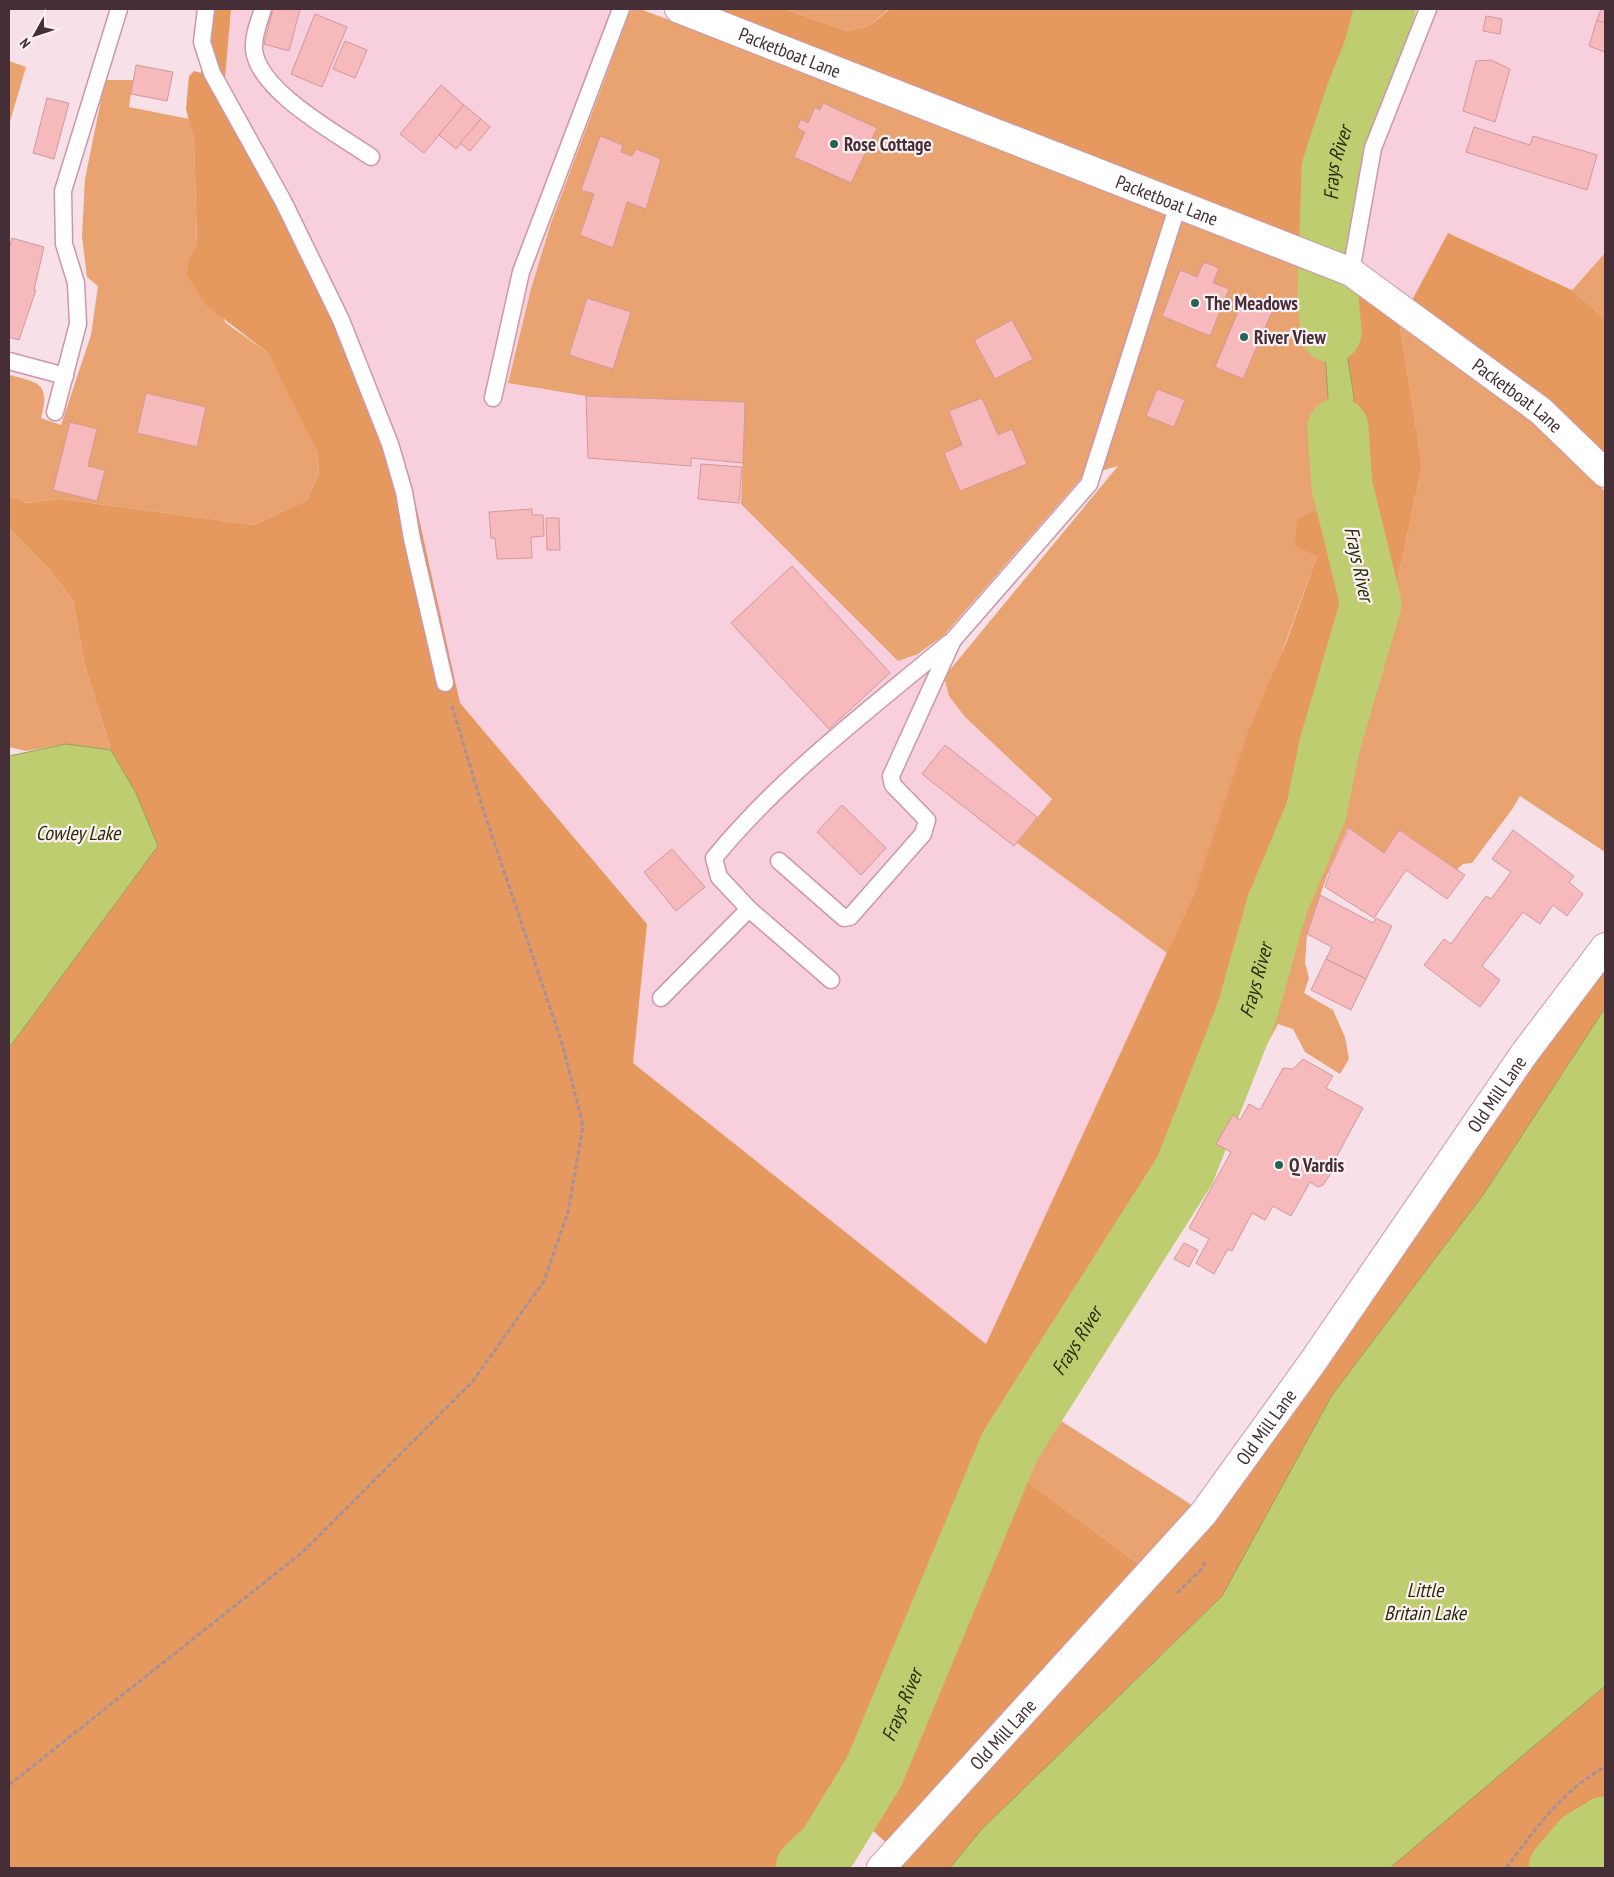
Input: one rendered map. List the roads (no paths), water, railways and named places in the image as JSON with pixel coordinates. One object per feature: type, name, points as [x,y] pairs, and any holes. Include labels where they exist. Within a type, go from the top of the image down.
[{"type":"street","name":"Packetboat Lane","points":[[679,9],[1351,272],[1542,412],[1605,473]]},
{"type":"street","name":"Old Mill Lane","points":[[881,1868],[1203,1514],[1316,1356],[1524,1054],[1605,947]]},
{"type":"lane","points":[[55,412],[78,324],[76,283],[64,244],[64,191],[119,9]]},
{"type":"lane","points":[[206,9],[202,42],[209,66],[283,201],[341,320],[390,444],[404,492],[412,539],[445,683]]},
{"type":"lane","points":[[263,9],[254,42],[256,58],[264,76],[287,98],[371,157]]},
{"type":"lane","points":[[493,398],[521,272],[621,9]]},
{"type":"lane","points":[[1351,272],[1373,148],[1428,9]]},
{"type":"lane","points":[[831,980],[749,909],[719,877],[714,858],[759,807],[817,753],[953,640],[1089,484],[1178,205]]},
{"type":"lane","points":[[9,361],[65,376]]},
{"type":"lane","points":[[779,861],[844,918],[850,917],[923,834],[927,820],[893,785],[891,776],[953,640]]},
{"type":"lane","points":[[661,998],[749,909]]},
{"type":"water","points":[[1320,273],[1358,289],[1352,300],[1346,303],[1346,348],[1354,397],[1353,418],[1357,456],[1354,491],[1349,513],[1334,492]]},
{"type":"water","name":"Cowley Lake","points":[[66,744],[111,750],[136,793],[158,846],[9,1048],[9,756]]},
{"type":"water","name":"Little Britain Lake","points":[[1605,1008],[1605,1686],[1390,1868],[950,1868],[981,1830],[1222,1596],[1332,1395],[1483,1195]]},
{"type":"water","points":[[1605,1810],[1605,1868],[1574,1868],[1558,1845]]},
{"type":"waterway","name":"Frays River","points":[[1331,332],[1328,296],[1332,168],[1356,95],[1374,50],[1385,9]]},
{"type":"waterway","name":"Frays River","points":[[806,1868],[828,1847],[874,1772],[1010,1446],[1185,1170],[1247,1012],[1277,905],[1316,812],[1330,744],[1371,604],[1342,486],[1338,428]]},
{"type":"waterway","points":[[1559,1868],[1582,1841],[1605,1827]]},
{"type":"place","name":"Rose Cottage","points":[[834,144]]},
{"type":"place","name":"The Meadows","points":[[1195,303]]},
{"type":"place","name":"River View","points":[[1244,337]]},
{"type":"place","name":"Q Vardis","points":[[1279,1165]]}]
